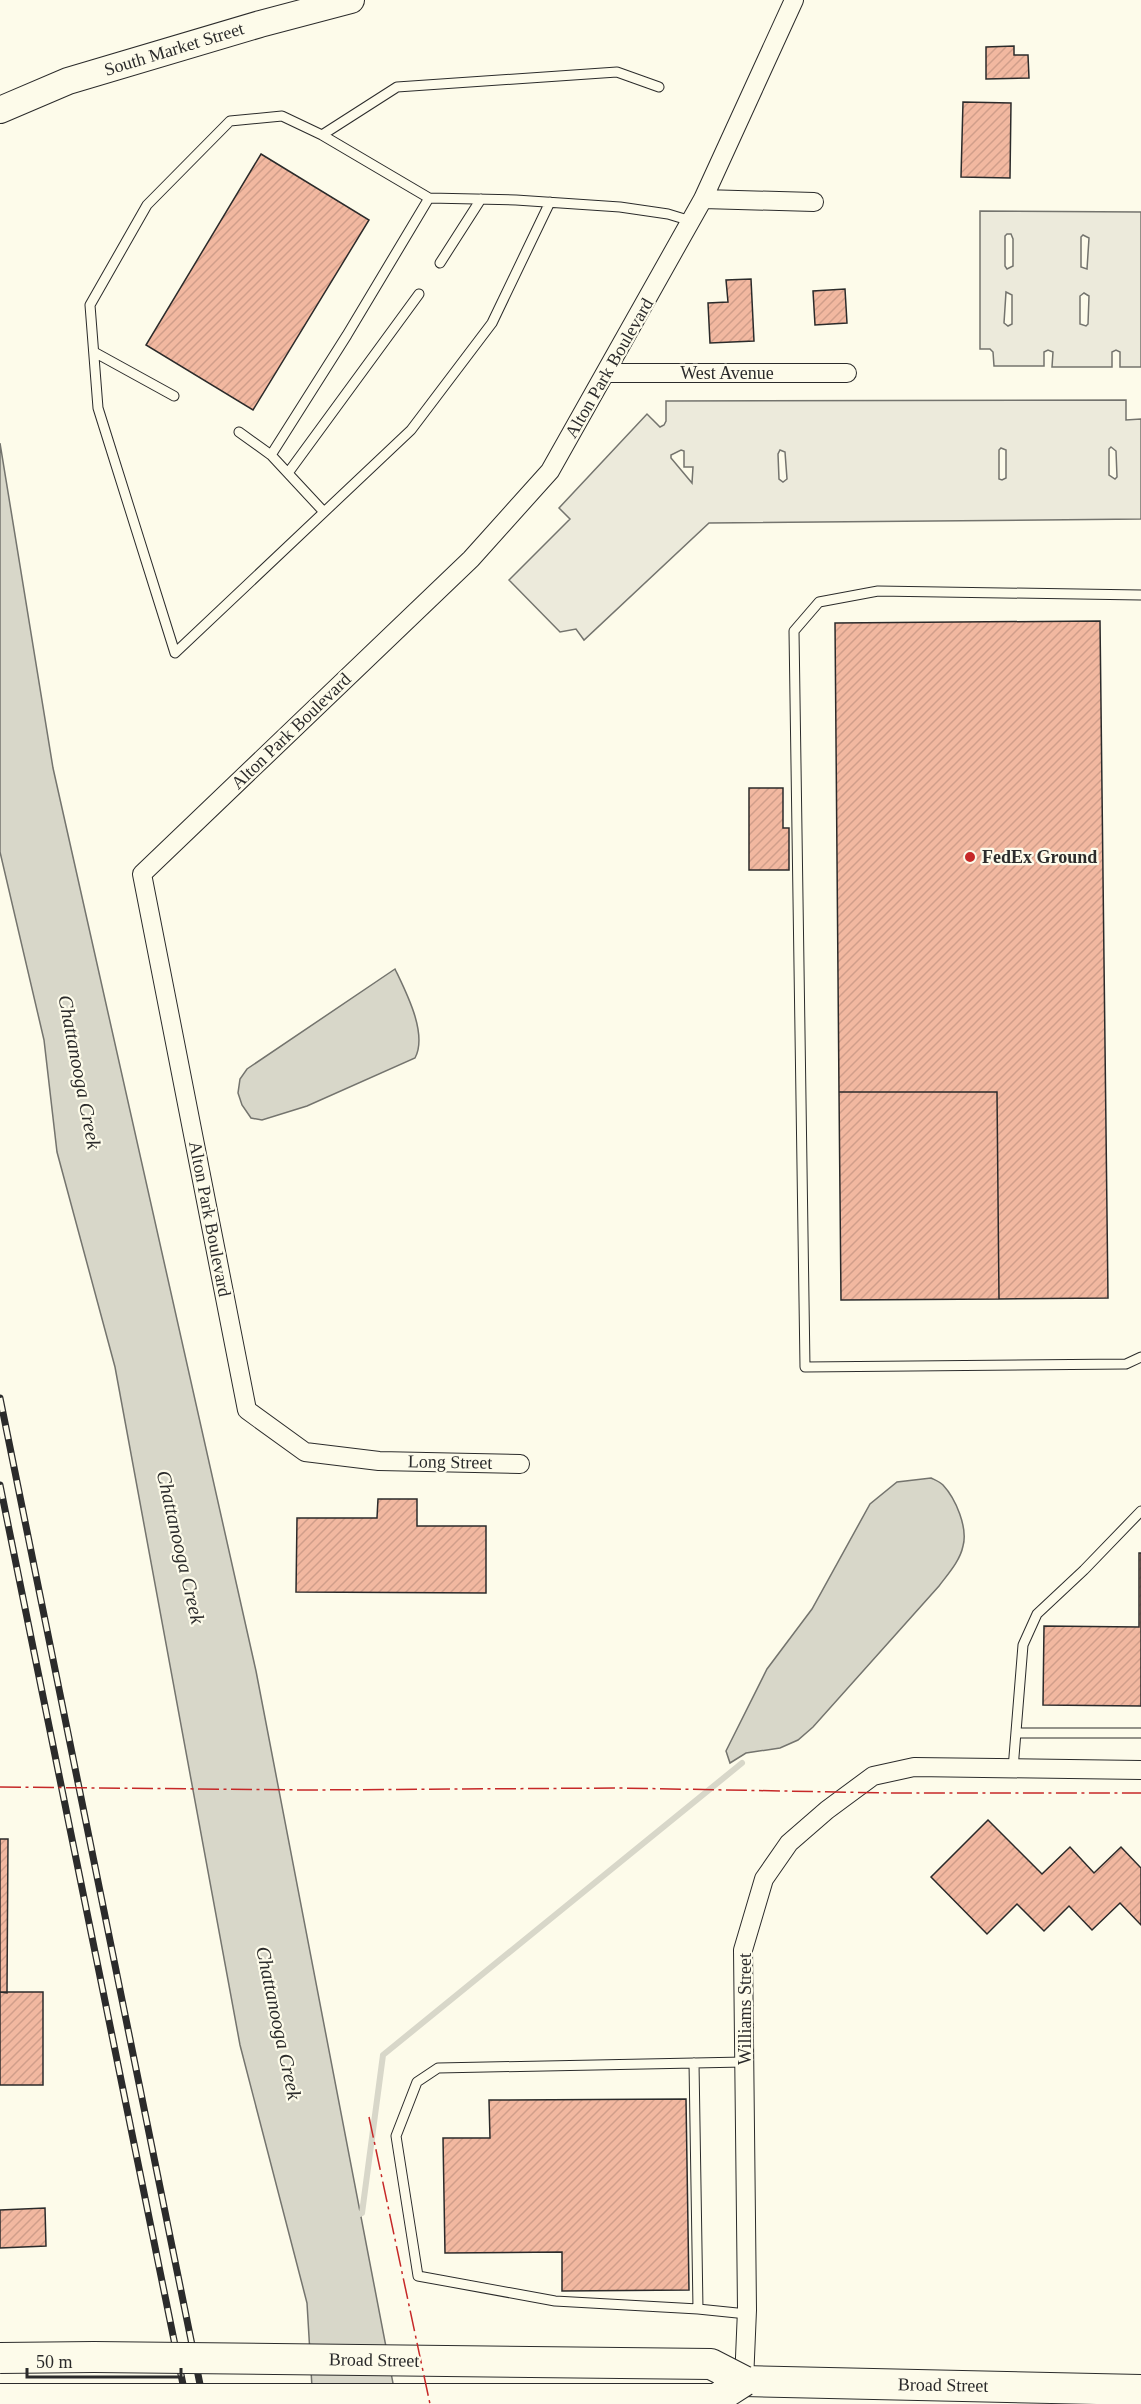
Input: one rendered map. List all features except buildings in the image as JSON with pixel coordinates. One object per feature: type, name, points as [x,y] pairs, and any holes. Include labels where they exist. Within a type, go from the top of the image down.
[{"type":"main road","name":"South Market Street","points":[[0,110],[68,81],[260,24],[351,0]]},
{"type":"main road","name":"Broad Street","points":[[0,2358],[711,2364],[744,2381],[1012,2391],[1141,2390]]},
{"type":"main road","points":[[0,2399],[716,2399],[744,2381]]},
{"type":"street","name":"Alton Park Boulevard","points":[[379,1461],[306,1452],[248,1410],[142,874],[471,559],[550,471],[703,199],[794,0]]},
{"type":"street","points":[[703,199],[814,202]]},
{"type":"street","name":"West Avenue","points":[[607,373],[847,374]]},
{"type":"street","name":"Long Street","points":[[379,1461],[520,1464]]},
{"type":"street","name":"Williams Street","points":[[744,2381],[747,2314],[743,1950],[764,1879],[789,1844],[827,1810],[873,1776],[914,1767],[1141,1770]]},
{"type":"lane","points":[[322,135],[397,87],[617,72],[659,87]]},
{"type":"lane","points":[[550,202],[492,323],[411,430],[175,653],[98,408],[90,305],[147,205],[230,121],[282,116],[322,135],[429,198],[550,202],[620,207],[668,214],[691,221]]},
{"type":"lane","points":[[271,455],[347,336],[429,198]]},
{"type":"lane","points":[[440,263],[481,199]]},
{"type":"lane","points":[[288,473],[419,294]]},
{"type":"lane","points":[[94,352],[174,396]]},
{"type":"lane","points":[[238,432],[271,455],[324,513]]},
{"type":"lane","points":[[1141,595],[878,591],[819,602],[794,631],[805,1367],[1126,1364],[1141,1357]]},
{"type":"lane","points":[[1013,1769],[1023,1645],[1037,1614],[1084,1570],[1141,1511]]},
{"type":"lane","points":[[1016,1732],[1141,1733]]},
{"type":"lane","points":[[744,2062],[438,2067],[417,2082],[396,2136],[418,2276],[555,2301],[747,2314]]},
{"type":"lane","points":[[694,2063],[698,2309]]},
{"type":"shaded area","points":[[980,211],[1141,212],[1141,367],[1120,367],[1120,352],[1116,350],[1112,352],[1112,367],[1052,367],[1053,352],[1048,350],[1044,352],[1044,366],[994,366],[993,352],[990,349],[980,349]],"holes":[[[1011,234],[1013,239],[1013,266],[1007,269],[1005,266],[1005,236]],[[1083,235],[1089,238],[1087,269],[1081,267],[1081,237]],[[1006,292],[1012,295],[1012,324],[1008,326],[1004,323]],[[1084,293],[1089,296],[1086,326],[1080,324],[1080,296]]]},
{"type":"shaded area","points":[[1126,400],[1126,420],[1141,419],[1141,519],[709,523],[584,640],[576,629],[560,632],[509,580],[570,519],[559,508],[647,414],[660,427],[664,425],[666,401]],"holes":[[[1111,447],[1116,451],[1117,477],[1115,479],[1109,475],[1109,449]],[[1001,448],[1006,450],[1006,478],[1002,480],[999,479],[999,450]],[[681,450],[684,451],[684,467],[693,467],[692,483],[671,458],[671,455]],[[780,450],[785,452],[787,479],[783,482],[779,479],[778,454]]]},
{"type":"water","name":"Chattanooga Creek","points":[[0,443],[53,768],[256,1671],[397,2404],[313,2404],[307,2303],[240,2045],[115,1367],[57,1152],[44,1040],[0,852]]},
{"type":"water","points":[[395,969],[410,1001],[417,1025],[419,1037],[415,1058],[307,1106],[262,1120],[251,1118],[242,1105],[238,1093],[240,1079],[247,1069]]},
{"type":"water","points":[[931,1478],[942,1484],[948,1491],[962,1522],[963,1546],[953,1567],[939,1586],[813,1727],[798,1740],[780,1748],[746,1753],[730,1763],[726,1751],[767,1669],[812,1609],[870,1504],[897,1482]]},
{"type":"waterway","points":[[355,2216],[362,2213],[383,2055],[742,1763]]},
{"type":"railway","points":[[0,1398],[204,2404]]},
{"type":"railway","points":[[0,1485],[187,2404]]},
{"type":"power","points":[[0,1787],[308,1790],[619,1788],[892,1793],[1141,1793]]},
{"type":"power","points":[[369,2117],[430,2404]]},
{"type":"place","name":"FedEx Ground","points":[[970,857]]}]
